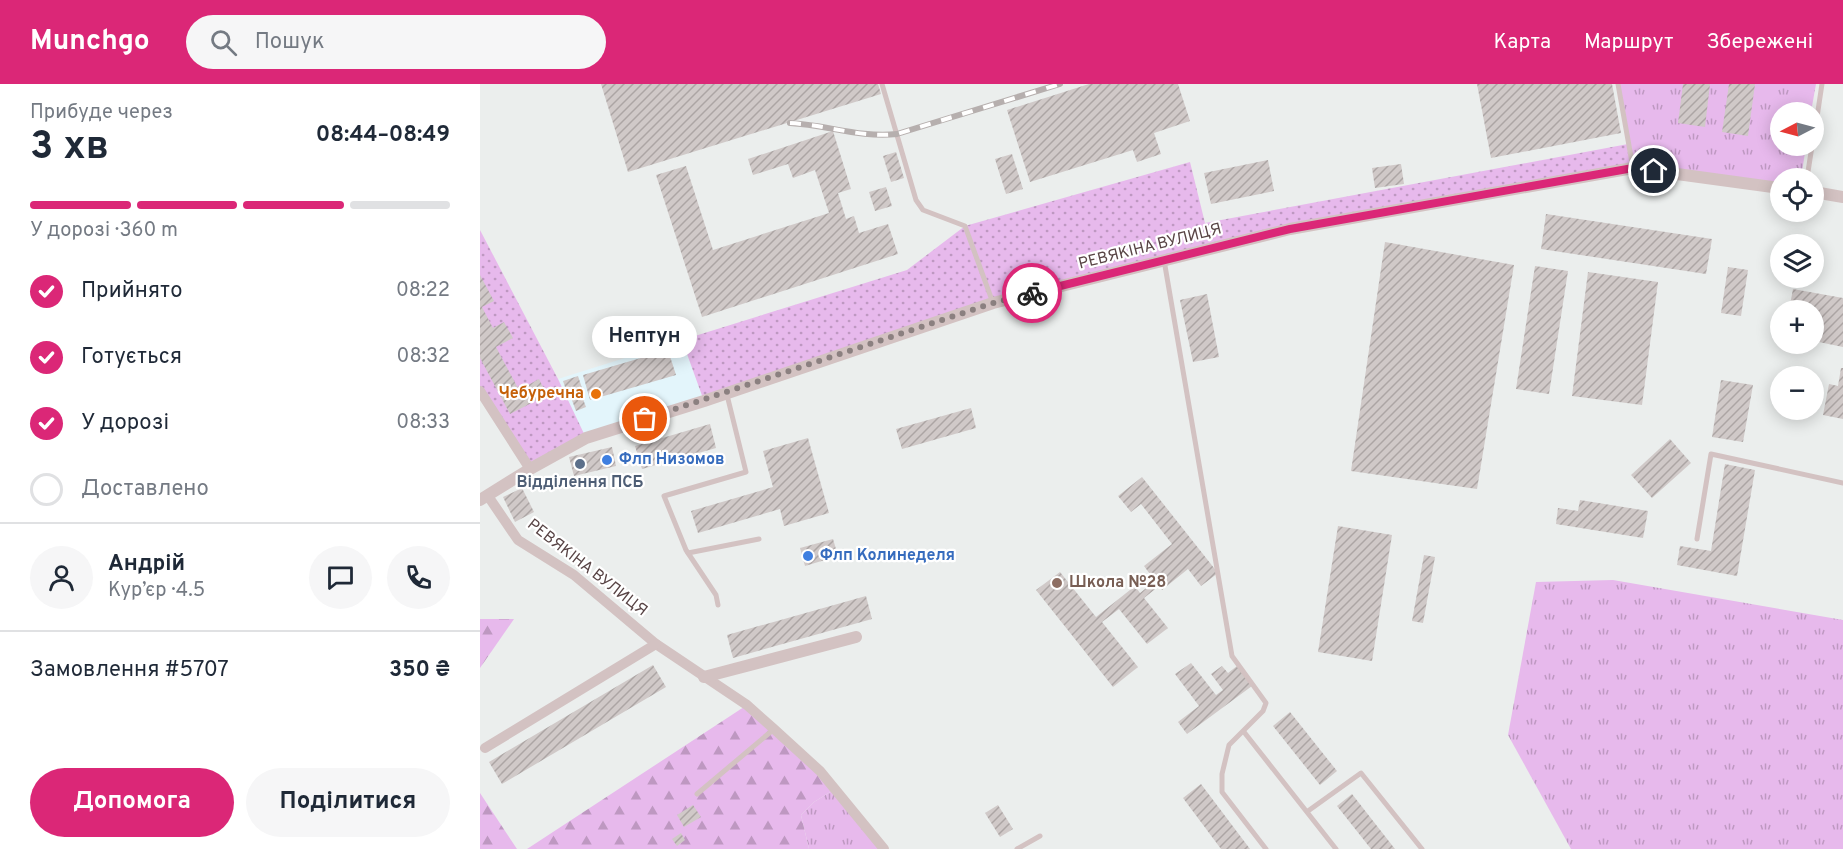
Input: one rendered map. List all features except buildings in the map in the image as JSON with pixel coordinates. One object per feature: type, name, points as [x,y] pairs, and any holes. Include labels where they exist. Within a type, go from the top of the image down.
[{"type":"street","name":"РЕВЯКІНА ВУЛИЦЯ","points":[[880,848],[820,771],[747,705],[656,644],[574,575],[518,540],[484,498],[586,438],[993,303],[1290,229],[1633,168],[1770,187]]},
{"type":"street","points":[[1824,194],[1843,197]]},
{"type":"street","points":[[480,391],[530,469]]},
{"type":"street","points":[[704,677],[856,637]]},
{"type":"street","points":[[483,746],[656,644]]},
{"type":"lane","points":[[882,84],[916,200],[923,210],[965,226],[993,303]]},
{"type":"lane","points":[[1618,84],[1633,168]]},
{"type":"lane","points":[[1819,102],[1821,84]]},
{"type":"lane","points":[[1164,260],[1232,656],[1266,703],[1263,711],[1229,745],[1222,774],[1222,792],[1266,849]]},
{"type":"lane","points":[[717,605],[716,595],[688,553],[664,496],[746,472],[726,393]]},
{"type":"lane","points":[[1698,539],[1711,454],[1843,483]]},
{"type":"lane","points":[[688,553],[759,539]]},
{"type":"lane","points":[[697,794],[774,729]]},
{"type":"lane","points":[[1244,732],[1336,849]]},
{"type":"lane","points":[[1308,811],[1361,773],[1422,849]]},
{"type":"lane","points":[[1017,849],[1040,836]]},
{"type":"shaded area","points":[[682,340],[704,401],[586,438],[558,379]]},
{"type":"green space","points":[[1618,84],[1816,84],[1813,102],[1770,102],[1770,156],[1804,156],[1803,168],[1770,168],[1770,187],[1633,168]]},
{"type":"green space","points":[[1628,144],[1633,168],[1290,229],[993,303],[704,401],[682,340],[907,270],[965,226],[1190,162],[1205,223]]},
{"type":"green space","points":[[480,230],[558,379],[586,438],[530,469],[480,391]]},
{"type":"green space","points":[[1613,580],[1843,620],[1843,849],[1571,849],[1508,735],[1536,582]]},
{"type":"green space","points":[[480,619],[514,619],[480,668]]},
{"type":"green space","points":[[747,705],[835,789],[814,802],[801,815],[809,849],[527,849]]},
{"type":"green space","points":[[835,789],[884,849],[809,849],[801,815],[814,802]]},
{"type":"green space","points":[[480,793],[517,849],[480,849]]},
{"type":"railway","points":[[790,123],[857,133],[897,134],[1060,84]]},
{"type":"way so far","points":[[645,419],[993,303],[1032,293]]},
{"type":"place","name":"Чебуречна","points":[[596,394]]},
{"type":"place","name":"Нептун","points":[[645,419]]},
{"type":"place","name":"Флп Низомов","points":[[607,460]]},
{"type":"place","name":"Відділення ПСБ","points":[[580,464]]},
{"type":"place","name":"Флп Колинеделя","points":[[808,556]]},
{"type":"place","name":"Школа №28","points":[[1057,583]]},
{"type":"route","points":[[1032,293],[1290,229],[1633,168],[1654,171]]}]
